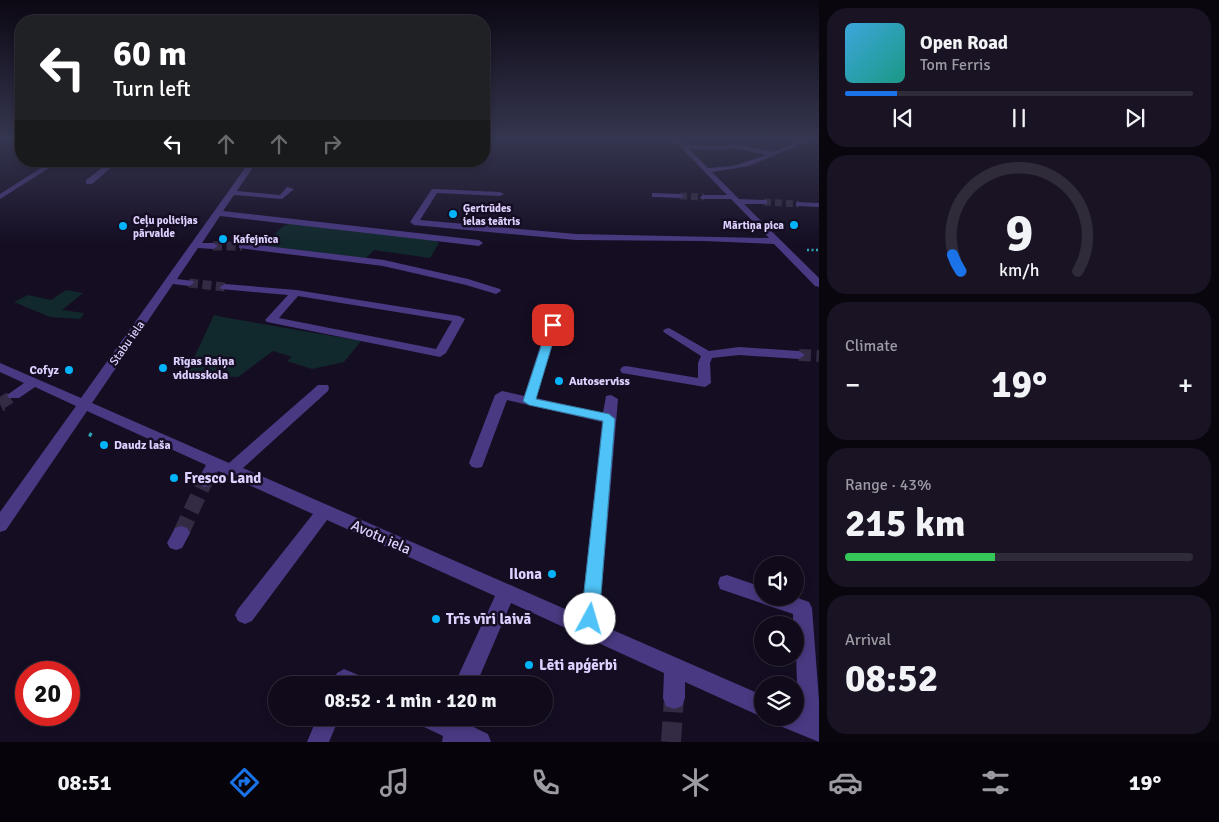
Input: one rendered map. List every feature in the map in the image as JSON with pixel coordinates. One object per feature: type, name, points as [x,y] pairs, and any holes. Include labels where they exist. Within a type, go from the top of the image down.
[{"type":"street","points":[[0,196],[36,174]]},
{"type":"street","points":[[89,182],[100,174]]},
{"type":"street","name":"Stabu iela","points":[[0,525],[245,174]]},
{"type":"street","points":[[711,174],[819,284]]},
{"type":"street","points":[[231,193],[282,197],[290,189]]},
{"type":"street","points":[[500,194],[434,191],[414,222],[576,237],[703,238],[776,241]]},
{"type":"street","points":[[655,196],[680,196]]},
{"type":"street","points":[[704,197],[764,202]]},
{"type":"street","points":[[798,204],[819,205]]},
{"type":"street","points":[[218,212],[479,243]]},
{"type":"street","points":[[195,245],[213,246]]},
{"type":"street","points":[[242,246],[384,263],[401,269],[474,282],[496,291]]},
{"type":"street","points":[[170,281],[189,283]]},
{"type":"street","points":[[225,286],[296,293],[460,319],[440,353],[271,320],[296,293]]},
{"type":"street","points":[[529,401],[553,325]]},
{"type":"street","points":[[669,331],[707,355],[739,351],[799,355]]},
{"type":"street","points":[[626,370],[705,383],[704,363],[707,355]]},
{"type":"street","name":"Avotu iela","points":[[0,367],[85,403],[754,703]]},
{"type":"street","points":[[14,394],[34,382]]},
{"type":"street","points":[[205,481],[323,388]]},
{"type":"street","points":[[477,462],[502,395],[609,419]]},
{"type":"street","points":[[589,629],[611,399]]},
{"type":"street","points":[[245,615],[325,511]]},
{"type":"street","points":[[727,582],[754,592]]},
{"type":"street","points":[[469,676],[506,593]]},
{"type":"street","points":[[796,606],[802,608],[814,729]]},
{"type":"street","points":[[674,698],[675,668]]},
{"type":"street","points":[[318,742],[325,726]]},
{"type":"street","points":[[457,730],[480,742]]},
{"type":"path","points":[[804,250],[819,250]]},
{"type":"path","points":[[70,374],[72,378]]},
{"type":"green space","points":[[290,223],[434,239],[439,243],[430,258],[374,250],[366,258],[257,245],[260,235],[273,236],[282,227]]},
{"type":"green space","points":[[66,290],[83,293],[62,310],[84,313],[80,319],[50,317],[14,302],[28,295],[51,300]]},
{"type":"green space","points":[[214,315],[361,341],[344,362],[312,369],[287,361],[292,357],[273,351],[238,377],[186,375]]},
{"type":"tunnel","points":[[680,196],[704,197]]},
{"type":"tunnel","points":[[764,202],[799,204]]},
{"type":"tunnel","points":[[213,246],[242,246]]},
{"type":"tunnel","points":[[189,283],[225,287]]},
{"type":"tunnel","points":[[799,355],[819,356]]},
{"type":"tunnel","points":[[2,403],[0,404],[14,395]]},
{"type":"tunnel","points":[[181,533],[205,481]]},
{"type":"tunnel","points":[[671,742],[674,698]]},
{"type":"place","name":"Ģertrūdes ielas teātris","points":[[453,214]]},
{"type":"place","name":"Mārtiņa pica","points":[[794,225]]},
{"type":"place","name":"Ceļu policijas pārvalde","points":[[123,226]]},
{"type":"place","name":"Kafejnīca","points":[[223,239]]},
{"type":"place","name":"Rīgas Raiņa vidusskola","points":[[163,368]]},
{"type":"place","name":"Cofyz","points":[[69,370]]},
{"type":"place","name":"Autoserviss","points":[[559,381]]},
{"type":"place","name":"Daudz laša","points":[[104,445]]},
{"type":"place","name":"Fresco Land","points":[[174,478]]},
{"type":"place","name":"Ilona","points":[[552,574]]},
{"type":"place","name":"Trīs vīri laivā","points":[[436,619]]},
{"type":"place","name":"Lēti apģērbi","points":[[529,665]]},
{"type":"route","points":[[553,325],[529,401],[609,419],[590,619]]}]
